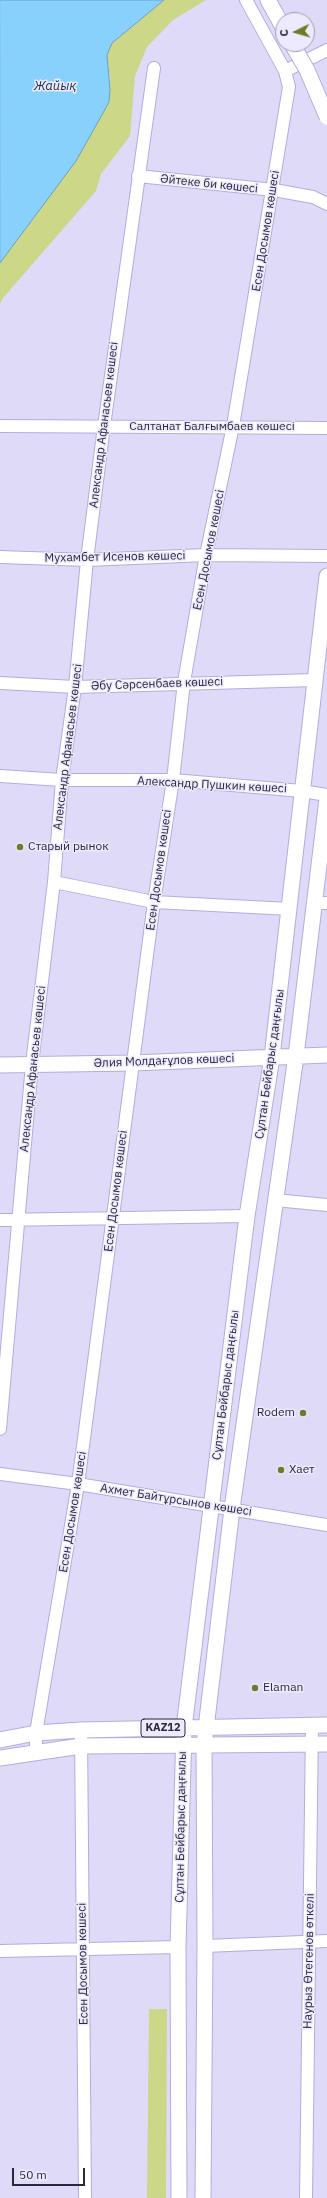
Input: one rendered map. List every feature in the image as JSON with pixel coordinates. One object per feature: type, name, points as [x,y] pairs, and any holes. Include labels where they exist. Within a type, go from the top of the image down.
[{"type":"main road","points":[[268,0],[275,13]]},
{"type":"main road","points":[[297,52],[307,70],[327,117]]},
{"type":"main road","name":"Сұлтан Бейбарыс даңғылы","points":[[179,2198],[178,1947],[182,1745],[247,1216],[272,1057],[327,576]]},
{"type":"main road","name":"Сұлтан Бейбарыс даңғылы","points":[[203,2198],[205,1946],[204,1745],[232,1509],[274,1200],[320,903],[327,799]]},
{"type":"main road","name":"Әлия Молдағұлов көшесі","points":[[0,1065],[133,1063],[327,1055]]},
{"type":"main road","points":[[230,1358],[240,1355],[253,1360]]},
{"type":"main road","name":"KAZ12","points":[[0,1740],[36,1733],[81,1730],[327,1725]]},
{"type":"main road","name":"KAZ12","points":[[0,1758],[81,1746],[327,1744]]},
{"type":"street","name":"Есен Досымов көшесі","points":[[36,1752],[36,1733],[78,1484],[154,902],[173,780],[184,682],[206,555],[233,426],[274,190],[289,87],[285,71],[246,0]]},
{"type":"street","points":[[285,71],[327,50]]},
{"type":"street","name":"Александр Афанасьев көшесі","points":[[0,1429],[17,1219],[32,1064],[54,882],[62,780],[75,687],[87,560],[104,426],[154,68]]},
{"type":"street","name":"Әйтеке би көшесі","points":[[138,176],[274,190],[313,197],[327,204]]},
{"type":"street","name":"Салтанат Балғымбаев көшесі","points":[[0,426],[233,426],[327,428]]},
{"type":"street","name":"Мухамбет Исенов көшесі","points":[[0,557],[87,560],[206,555],[327,556]]},
{"type":"street","name":"Әбу Сәрсенбаев көшесі","points":[[0,683],[75,687],[184,682],[315,680]]},
{"type":"street","name":"Александр Пушкин көшесі","points":[[0,776],[62,780],[173,780],[302,791],[327,795]]},
{"type":"street","points":[[54,882],[154,902],[290,909]]},
{"type":"street","points":[[274,1200],[327,1205]]},
{"type":"street","points":[[0,1220],[247,1216]]},
{"type":"street","name":"Ахмет Байтұрсынов көшесі","points":[[0,1474],[78,1484],[327,1525]]},
{"type":"street","name":"Наурыз Өтегенов өткелі","points":[[306,2198],[312,1725]]},
{"type":"street","name":"Есен Досымов көшесі","points":[[81,1730],[85,2198]]},
{"type":"street","points":[[205,1946],[327,1941]]},
{"type":"street","points":[[0,1951],[178,1947]]},
{"type":"green space","points":[[164,0],[206,0],[173,20],[147,47],[135,76],[130,136],[101,174],[96,191],[3,298],[0,304],[0,263],[76,161],[109,102],[110,79],[107,55],[112,43]]},
{"type":"green space","points":[[149,2009],[167,2009],[166,2198],[147,2198]]},
{"type":"water","name":"Жайық","points":[[0,0],[164,0],[112,43],[107,55],[110,90],[109,102],[76,161],[0,263]]},
{"type":"place","name":"Старый рынок","points":[[20,847]]},
{"type":"place","name":"Rodem","points":[[303,1413]]},
{"type":"place","name":"Хает","points":[[281,1470]]},
{"type":"place","name":"Elaman","points":[[255,1688]]}]
